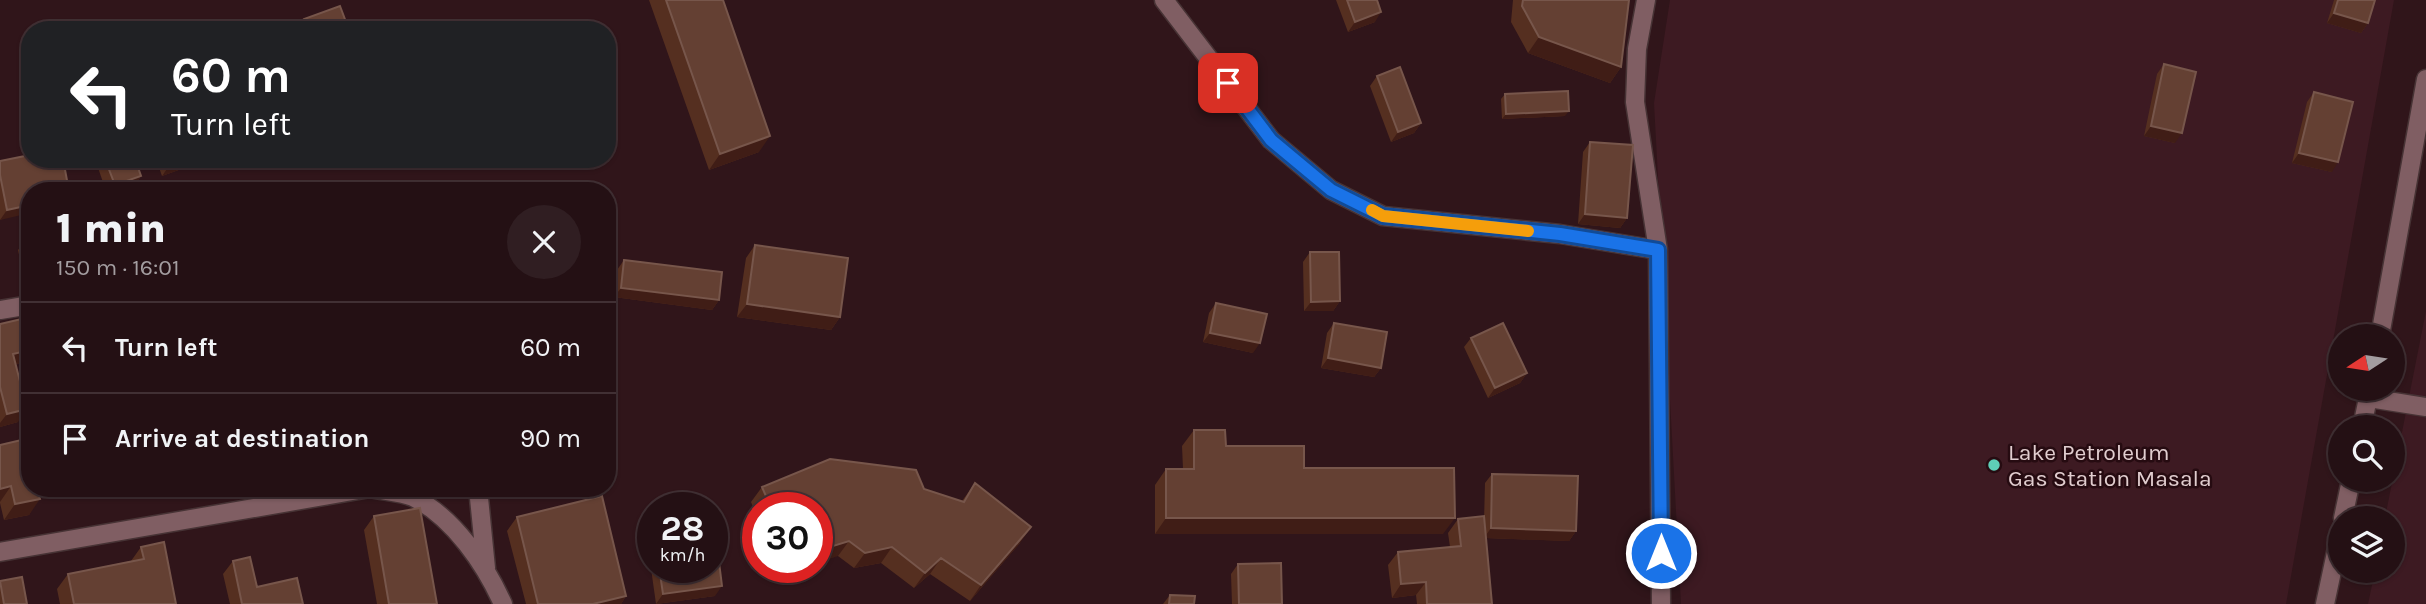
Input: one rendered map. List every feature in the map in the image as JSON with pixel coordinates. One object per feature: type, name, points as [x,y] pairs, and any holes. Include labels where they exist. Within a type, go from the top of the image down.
[{"type":"street","points":[[1164,0],[1271,140],[1331,190],[1383,216],[1560,234],[1658,250]]},
{"type":"street","points":[[1646,0],[1637,49],[1635,102],[1658,250],[1661,604]]},
{"type":"street","points":[[2382,324],[2425,87]]},
{"type":"street","points":[[0,310],[21,306]]},
{"type":"street","points":[[2402,401],[2426,407]]},
{"type":"street","points":[[0,552],[318,497]]},
{"type":"street","points":[[412,497],[446,523],[486,568],[502,604]]},
{"type":"street","points":[[479,497],[486,568]]},
{"type":"street","points":[[2325,604],[2330,583]]},
{"type":"shaded area","points":[[1670,0],[2394,0],[2336,324],[2328,324],[2328,369],[2286,604],[1681,604],[1654,103]]},
{"type":"shaded area","points":[[2426,311],[2426,604],[2368,604],[2372,583],[2405,583],[2405,506],[2387,506],[2390,492],[2405,492],[2405,417]]},
{"type":"building","points":[[666,0],[723,0],[770,136],[720,154]]},
{"type":"building","points":[[1347,0],[1377,0],[1381,12],[1355,22]]},
{"type":"building","points":[[1523,0],[1629,0],[1621,67],[1539,37],[1522,6]]},
{"type":"building","points":[[2338,0],[2375,0],[2368,23],[2334,13]]},
{"type":"building","points":[[340,6],[346,21],[305,21],[304,19]]},
{"type":"building","points":[[2164,64],[2196,72],[2182,133],[2151,126]]},
{"type":"building","points":[[1400,67],[1421,123],[1398,132],[1377,76]]},
{"type":"building","points":[[1568,91],[1569,111],[1506,114],[1505,94]]},
{"type":"building","points":[[2314,92],[2353,102],[2338,162],[2299,153]]},
{"type":"building","points":[[1590,142],[1633,145],[1627,218],[1585,214]]},
{"type":"building","points":[[21,157],[21,168],[65,168],[67,182],[21,182],[21,207],[7,210],[0,161]]},
{"type":"building","points":[[108,168],[138,168],[141,176],[124,182],[114,182]]},
{"type":"building","points":[[755,245],[848,258],[840,317],[747,304]]},
{"type":"building","points":[[1310,252],[1339,252],[1340,301],[1311,302]]},
{"type":"building","points":[[624,260],[722,272],[719,300],[621,288]]},
{"type":"building","points":[[1216,303],[1267,314],[1260,343],[1210,333]]},
{"type":"building","points":[[21,319],[21,352],[13,354],[21,385],[21,410],[7,414],[0,387],[0,324]]},
{"type":"building","points":[[1334,323],[1387,332],[1381,368],[1328,358]]},
{"type":"building","points":[[1503,323],[1527,373],[1495,388],[1471,338]]},
{"type":"building","points":[[1194,430],[1225,430],[1226,446],[1304,446],[1304,468],[1454,468],[1455,518],[1166,518],[1166,469],[1194,469]]},
{"type":"building","points":[[21,440],[21,497],[40,499],[15,504],[11,486],[0,489],[0,445]]},
{"type":"building","points":[[830,459],[916,470],[924,489],[964,502],[975,483],[1031,527],[981,585],[941,558],[925,573],[892,547],[865,553],[849,541],[833,546],[833,492],[764,492],[762,487]]},
{"type":"building","points":[[1492,474],[1578,476],[1576,531],[1491,528]]},
{"type":"building","points":[[602,497],[626,596],[593,604],[538,604],[517,517]]},
{"type":"building","points":[[420,508],[437,604],[389,604],[374,516]]},
{"type":"building","points":[[1484,516],[1492,604],[1427,604],[1426,582],[1401,584],[1398,552],[1461,546],[1458,519]]},
{"type":"building","points":[[164,542],[176,604],[74,604],[68,574],[144,559],[141,547]]},
{"type":"building","points":[[250,557],[257,587],[297,578],[303,604],[242,604],[233,561]]},
{"type":"building","points":[[1281,563],[1282,604],[1239,604],[1238,564]]},
{"type":"building","points":[[22,577],[27,604],[4,604],[0,581]]},
{"type":"building","points":[[661,583],[722,583],[722,586],[663,594]]},
{"type":"building","points":[[1170,595],[1195,596],[1194,604],[1169,604]]},
{"type":"slow traffic","points":[[1372,210],[1383,216],[1528,231]]},
{"type":"place","name":"Lake Petroleum Gas Station Masala","points":[[1994,465]]},
{"type":"route","points":[[1228,83],[1271,140],[1331,190],[1383,216],[1560,234],[1658,250],[1662,373],[1661,553]]}]
